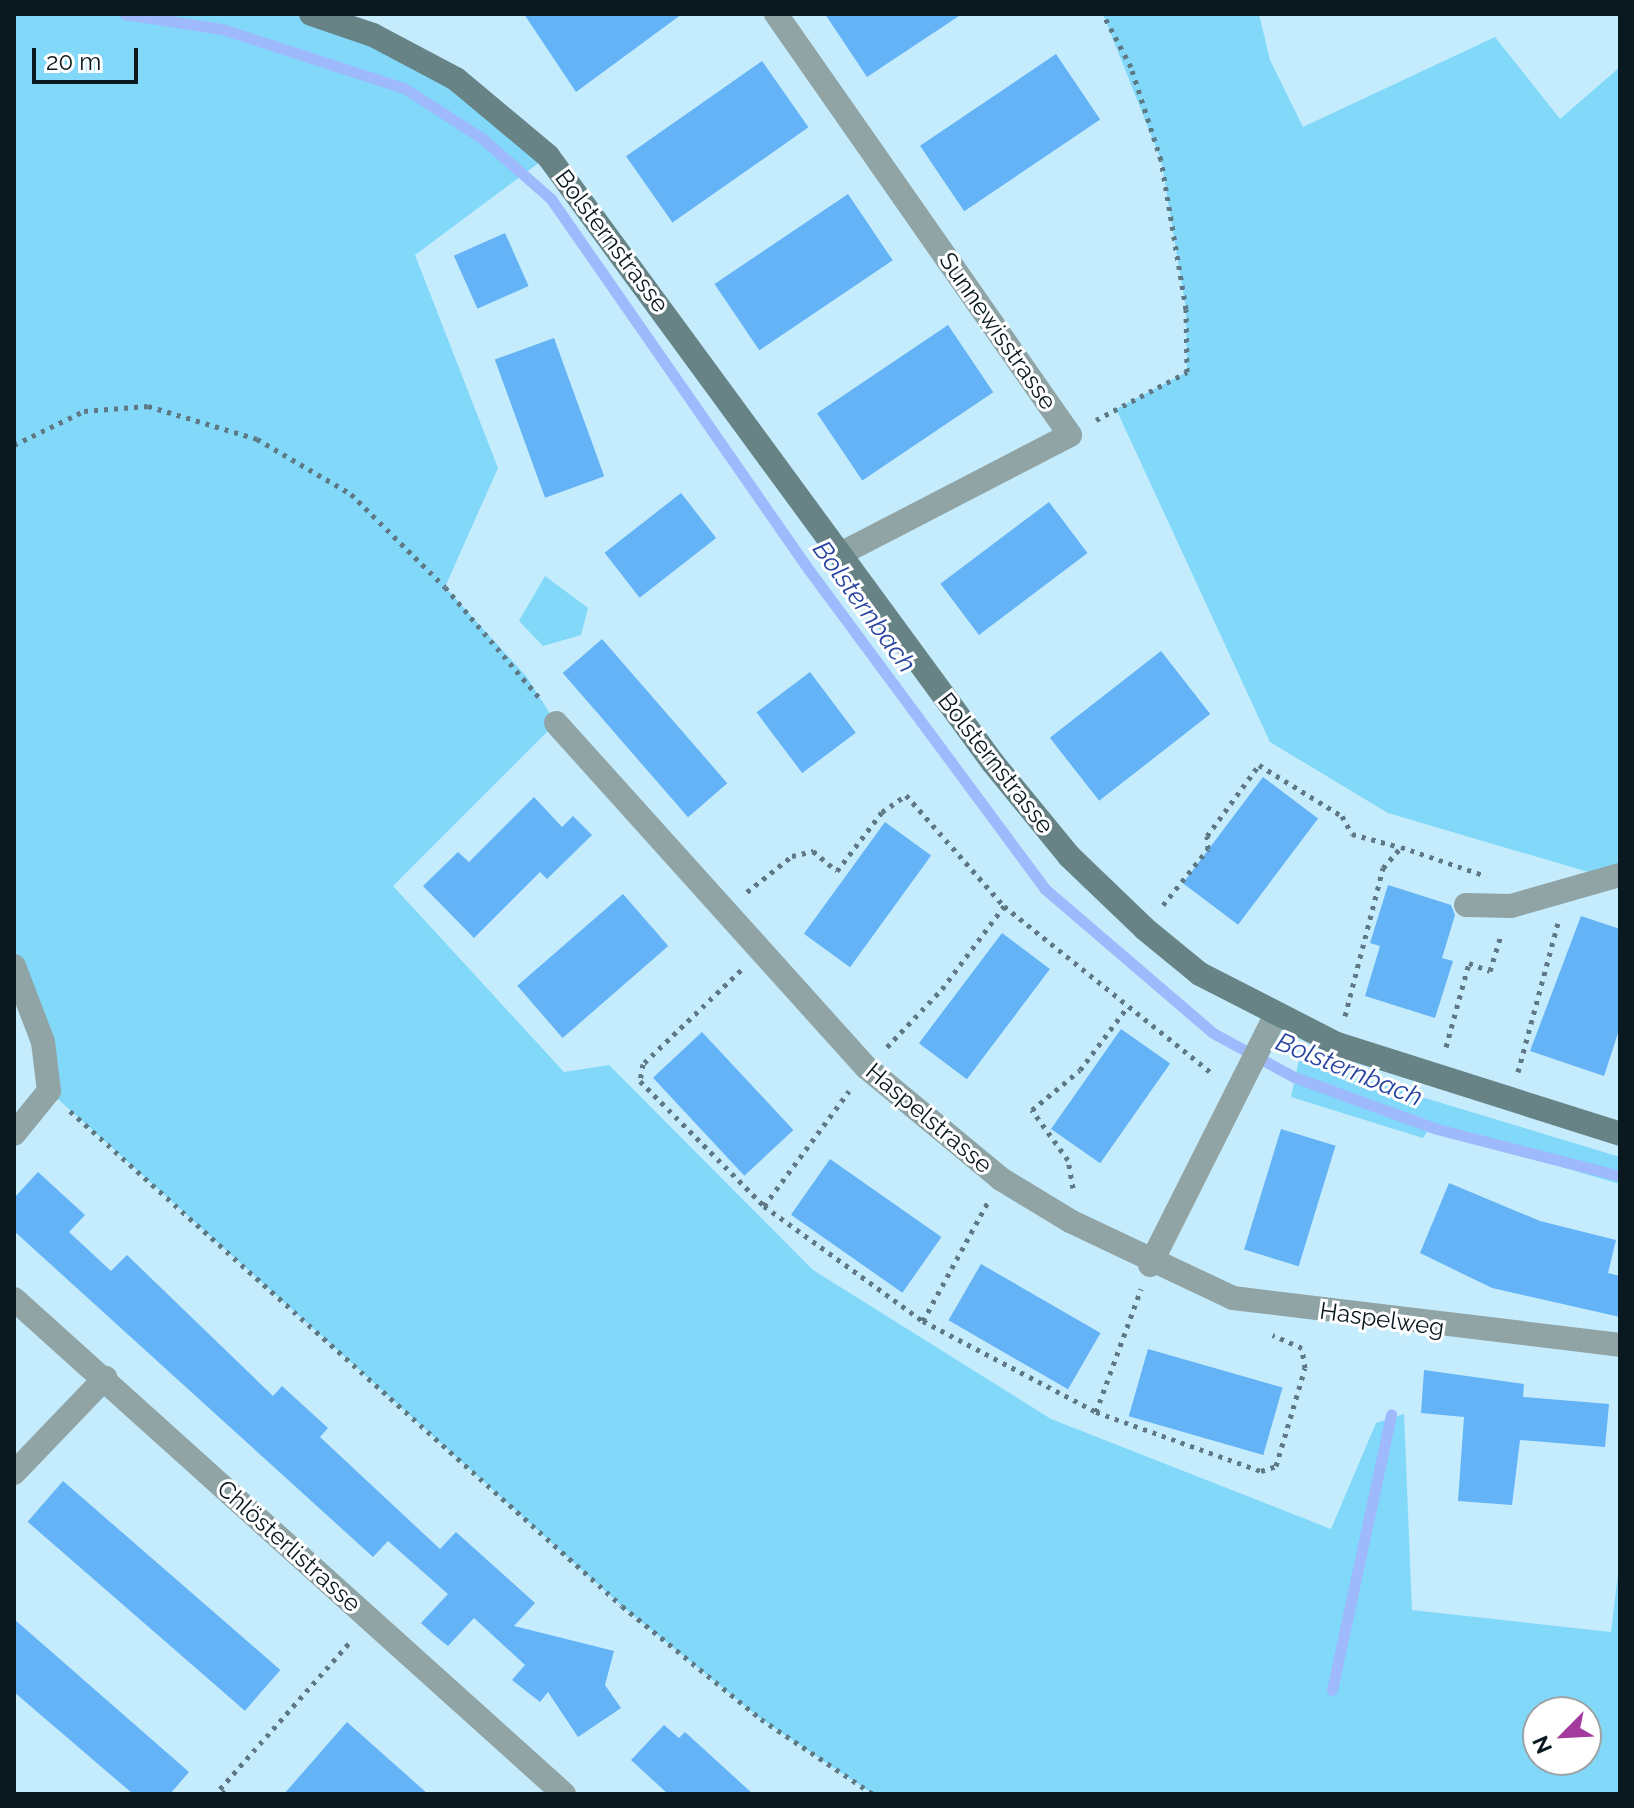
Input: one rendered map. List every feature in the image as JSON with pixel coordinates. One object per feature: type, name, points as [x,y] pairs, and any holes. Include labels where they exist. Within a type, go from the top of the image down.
[{"type":"street","name":"Bolsternstrasse","points":[[311,14],[373,35],[456,79],[548,156],[993,763],[1069,856],[1145,929],[1200,974],[1275,1016],[1337,1044],[1435,1081],[1620,1134]]},
{"type":"street","name":"Sunnewisstrasse","points":[[776,14],[1070,435],[840,554]]},
{"type":"street","name":"Haspelstrasse","points":[[556,723],[867,1068],[1001,1179],[1150,1265]]},
{"type":"street","points":[[1466,905],[1511,906],[1620,875]]},
{"type":"street","points":[[14,966],[43,1042],[49,1091],[14,1134]]},
{"type":"street","points":[[1150,1265],[1237,1082],[1275,1016]]},
{"type":"street","name":"Haspelweg","points":[[1150,1265],[1233,1298],[1620,1345]]},
{"type":"street","name":"Chlösterlistrasse","points":[[14,1299],[564,1794]]},
{"type":"street","points":[[14,1473],[105,1378]]},
{"type":"path","points":[[1070,435],[1187,372],[1186,309],[1161,160],[1131,67],[1103,14]]},
{"type":"path","points":[[14,445],[84,411],[148,406],[257,439],[351,494],[526,676],[556,723]]},
{"type":"path","points":[[1145,929],[1208,849],[1207,836],[1259,765],[1342,816],[1352,834],[1401,847],[1450,867],[1480,869],[1511,906],[1490,971],[1469,963],[1435,1081]]},
{"type":"path","points":[[725,909],[792,856],[813,851],[837,871],[882,812],[906,795],[1004,906],[1126,1009],[1237,1082]]},
{"type":"path","points":[[1337,1044],[1383,868],[1401,847]]},
{"type":"path","points":[[1507,1103],[1568,888]]},
{"type":"path","points":[[764,1206],[867,1068],[942,989],[1004,906]]},
{"type":"path","points":[[762,950],[643,1064],[640,1081],[764,1206],[923,1321],[1096,1412],[1261,1471],[1276,1466],[1305,1368],[1302,1348],[1259,1329]]},
{"type":"path","points":[[1070,1221],[1068,1160],[1032,1110],[1080,1070],[1126,1009]]},
{"type":"path","points":[[49,1091],[622,1606],[761,1719],[873,1794]]},
{"type":"path","points":[[923,1321],[1001,1179]]},
{"type":"path","points":[[1096,1412],[1150,1265]]},
{"type":"path","points":[[225,1794],[220,1789],[370,1619]]},
{"type":"shaded area","points":[[14,14],[311,14],[373,35],[548,156],[415,255],[498,468],[445,587],[526,676],[556,723],[393,886],[564,1072],[609,1065],[813,1270],[1051,1419],[1331,1529],[1376,1423],[1404,1414],[1412,1610],[1611,1632],[1620,1558],[1620,1794],[873,1794],[761,1719],[622,1606],[49,1091],[14,966]]},
{"type":"shaded area","points":[[1103,14],[1259,14],[1270,60],[1303,127],[1495,37],[1560,119],[1620,67],[1620,875],[1602,876],[1388,813],[1270,742],[1116,409],[1187,372],[1186,309],[1161,160]]},
{"type":"shaded area","points":[[545,576],[588,608],[581,635],[543,646],[519,621]]},
{"type":"shaded area","points":[[1299,1060],[1620,1157],[1620,1184],[1429,1129],[1423,1138],[1291,1097]]},
{"type":"building","points":[[524,14],[682,14],[576,92]]},
{"type":"building","points":[[825,14],[962,14],[867,77]]},
{"type":"building","points":[[1056,54],[1100,119],[964,211],[920,146]]},
{"type":"building","points":[[762,61],[808,127],[672,223],[626,156]]},
{"type":"building","points":[[848,194],[893,260],[759,350],[715,284]]},
{"type":"building","points":[[505,233],[529,286],[477,309],[454,256]]},
{"type":"building","points":[[948,325],[993,392],[862,481],[817,413]]},
{"type":"building","points":[[554,338],[604,476],[545,498],[495,360]]},
{"type":"building","points":[[681,493],[716,538],[640,598],[605,553]]},
{"type":"building","points":[[1049,502],[1088,553],[979,635],[940,584]]},
{"type":"building","points":[[602,639],[727,783],[688,817],[563,673]]},
{"type":"building","points":[[1161,651],[1210,714],[1099,801],[1050,738]]},
{"type":"building","points":[[810,672],[856,733],[802,773],[756,712]]},
{"type":"building","points":[[1263,777],[1318,819],[1238,925],[1183,883]]},
{"type":"building","points":[[534,797],[562,827],[573,816],[592,835],[547,879],[540,872],[474,938],[423,886],[458,852],[469,862]]},
{"type":"building","points":[[885,822],[931,856],[850,967],[804,934]]},
{"type":"building","points":[[1388,885],[1451,905],[1455,915],[1442,958],[1453,961],[1435,1018],[1365,996],[1380,946],[1370,943]]},
{"type":"building","points":[[623,894],[668,946],[563,1038],[517,986]]},
{"type":"building","points":[[1581,916],[1620,929],[1620,1027],[1604,1076],[1530,1051]]},
{"type":"building","points":[[1002,933],[1050,969],[967,1079],[919,1043]]},
{"type":"building","points":[[1121,1029],[1170,1063],[1100,1163],[1051,1129]]},
{"type":"building","points":[[702,1032],[793,1130],[744,1176],[653,1078]]},
{"type":"building","points":[[1281,1129],[1336,1146],[1299,1266],[1244,1249]]},
{"type":"building","points":[[830,1159],[941,1237],[902,1293],[791,1215]]},
{"type":"building","points":[[38,1172],[85,1215],[69,1232],[111,1271],[127,1255],[273,1396],[282,1386],[328,1428],[320,1437],[440,1549],[456,1532],[535,1603],[514,1626],[614,1651],[605,1685],[621,1708],[578,1737],[548,1692],[540,1702],[512,1680],[525,1665],[474,1618],[448,1646],[421,1623],[448,1594],[388,1541],[373,1557],[14,1231],[14,1198]]},
{"type":"building","points":[[1449,1183],[1540,1221],[1616,1240],[1608,1273],[1620,1276],[1620,1317],[1492,1288],[1420,1253]]},
{"type":"building","points":[[981,1264],[1101,1333],[1068,1389],[948,1320]]},
{"type":"building","points":[[1148,1349],[1283,1388],[1263,1455],[1129,1416]]},
{"type":"building","points":[[1424,1370],[1524,1384],[1523,1397],[1609,1404],[1605,1447],[1520,1440],[1512,1505],[1458,1501],[1464,1417],[1421,1413]]},
{"type":"building","points":[[63,1481],[280,1670],[245,1711],[28,1522]]},
{"type":"building","points":[[14,1619],[189,1772],[170,1794],[133,1794],[14,1692]]},
{"type":"building","points":[[347,1722],[428,1794],[284,1794]]},
{"type":"building","points":[[664,1725],[679,1738],[685,1732],[753,1794],[668,1794],[631,1760]]},
{"type":"waterway","name":"Bolsternbach","points":[[125,14],[222,29],[404,88],[483,139],[551,199],[809,570],[1045,889],[1213,1033],[1294,1077],[1437,1129],[1620,1176]]},
{"type":"waterway","points":[[1332,1690],[1391,1414]]}]
